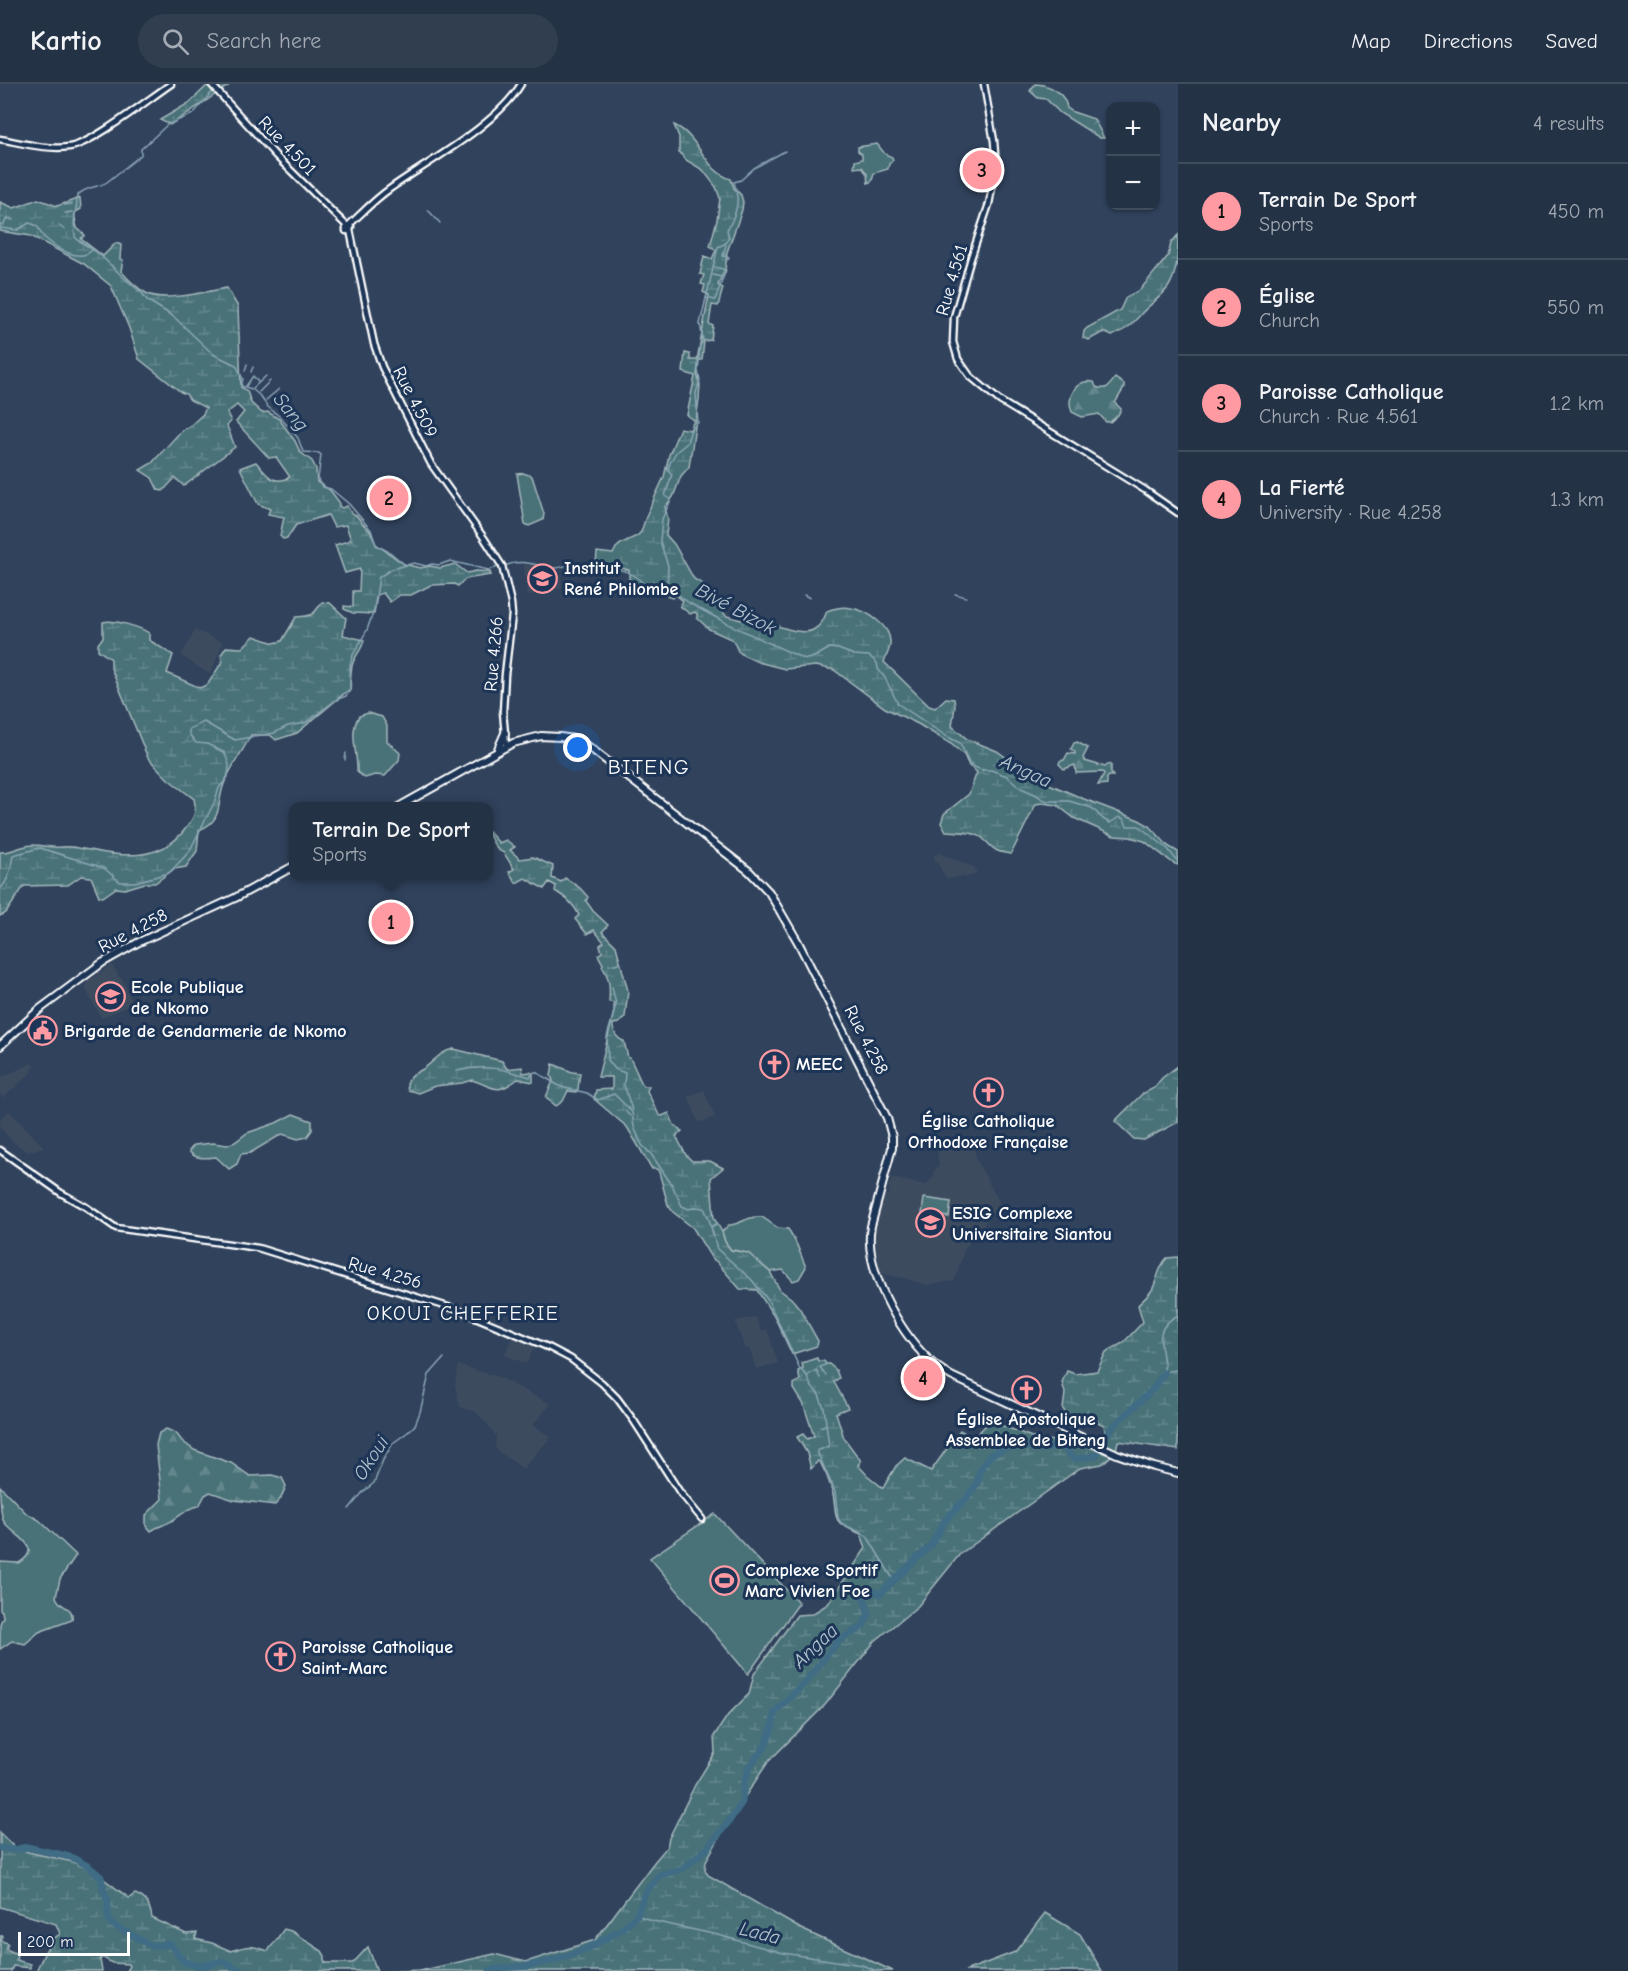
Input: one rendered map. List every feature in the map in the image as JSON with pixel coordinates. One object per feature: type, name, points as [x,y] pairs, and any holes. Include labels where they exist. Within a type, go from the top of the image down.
[{"type":"highway","points":[[505,733],[510,740],[520,741]]},
{"type":"highway","points":[[495,753],[505,733]]},
{"type":"highway","name":"Rue 4.258","points":[[409,802],[506,746],[541,736],[574,739],[590,747],[754,875],[775,900],[889,1123],[892,1148],[869,1236],[871,1256],[877,1279],[886,1298],[912,1341],[924,1356],[951,1376],[1081,1438],[1142,1464],[1178,1473]]},
{"type":"highway","name":"Rue 4.258","points":[[0,1046],[54,998],[102,963],[139,942],[235,898],[289,869]]},
{"type":"street","points":[[0,139],[53,147],[75,146],[96,135],[171,84]]},
{"type":"street","name":"Rue 4.501","points":[[211,84],[269,148],[349,227]]},
{"type":"street","points":[[349,227],[372,202],[495,115],[513,98],[521,84]]},
{"type":"street","name":"Rue 4.561","points":[[984,84],[996,166],[989,204],[954,317],[952,335],[958,359],[970,376],[1000,401],[1145,490],[1178,513]]},
{"type":"street","name":"Rue 4.509","points":[[349,227],[374,344],[382,367],[431,464],[502,566]]},
{"type":"street","name":"Rue 4.266","points":[[502,566],[512,615],[503,712],[506,746]]},
{"type":"street","name":"Rue 4.256","points":[[0,1150],[116,1228],[258,1248],[276,1253],[461,1311],[560,1354],[585,1369],[617,1398],[679,1491],[702,1519]]},
{"type":"shaded area","name":"Institut René Philombe","points":[[524,565],[545,565],[547,572],[561,575],[562,588],[527,596]]},
{"type":"shaded area","points":[[195,630],[223,642],[209,674],[181,656]]},
{"type":"shaded area","points":[[939,853],[974,867],[977,873],[965,878],[964,876],[947,879],[933,856]]},
{"type":"shaded area","name":"Ecole Publique de Nkomo","points":[[112,965],[122,978],[133,1004],[101,1018],[86,990],[86,982]]},
{"type":"shaded area","points":[[32,1063],[35,1068],[32,1069],[33,1071],[3,1098],[0,1095],[0,1078]]},
{"type":"shaded area","points":[[704,1090],[715,1117],[699,1123],[688,1096]]},
{"type":"shaded area","points":[[9,1111],[44,1147],[28,1152],[14,1143],[0,1128],[0,1119]]},
{"type":"shaded area","name":"ESIG Complexe Universitaire Siantou","points":[[974,1144],[976,1159],[1003,1209],[988,1214],[982,1231],[966,1246],[954,1281],[926,1285],[880,1273],[875,1237],[879,1213],[885,1195],[888,1195],[892,1178],[926,1185],[934,1176],[933,1172],[939,1165],[937,1149]]},
{"type":"shaded area","points":[[756,1317],[761,1331],[767,1329],[778,1363],[756,1369],[749,1348],[745,1349],[735,1321]]},
{"type":"shaded area","points":[[512,1338],[534,1347],[527,1364],[504,1355]]},
{"type":"shaded area","points":[[458,1365],[499,1377],[551,1404],[533,1425],[551,1437],[523,1469],[495,1449],[496,1436],[476,1412],[460,1407],[455,1385]]},
{"type":"green space","points":[[209,84],[231,84],[170,125],[160,120],[189,103]]},
{"type":"green space","points":[[1035,84],[1056,90],[1063,98],[1067,108],[1094,119],[1104,138],[1100,138],[1060,113],[1046,99],[1038,98],[1030,91]]},
{"type":"green space","points":[[674,125],[690,137],[714,169],[731,179],[743,202],[726,255],[725,269],[718,285],[723,288],[718,306],[712,305],[709,324],[713,326],[711,340],[704,341],[702,360],[699,360],[697,374],[700,384],[699,400],[689,467],[681,476],[673,497],[665,507],[668,519],[666,535],[674,544],[694,579],[703,584],[707,589],[708,599],[727,616],[741,620],[751,614],[782,627],[807,632],[818,626],[827,611],[845,607],[864,612],[877,620],[890,637],[884,662],[929,706],[935,708],[946,698],[954,699],[952,726],[967,739],[997,751],[1033,777],[1150,826],[1168,846],[1178,852],[1178,865],[1144,841],[1114,836],[1074,818],[1057,805],[1036,804],[1011,854],[996,850],[977,835],[946,831],[941,823],[944,814],[969,794],[977,772],[969,766],[964,755],[951,744],[885,708],[834,670],[816,666],[785,669],[758,662],[743,655],[738,651],[733,640],[709,629],[697,618],[695,612],[690,614],[680,606],[683,601],[676,595],[672,598],[655,588],[648,589],[629,581],[629,570],[596,564],[597,552],[613,554],[622,543],[641,532],[664,477],[669,455],[680,428],[690,430],[694,420],[687,415],[695,376],[683,372],[685,353],[690,354],[690,360],[697,360],[709,295],[703,292],[705,285],[701,284],[704,275],[700,274],[704,256],[712,259],[716,250],[710,246],[720,198],[716,187],[703,170],[686,160],[679,152],[679,137]]},
{"type":"green space","points":[[877,144],[893,160],[888,169],[874,173],[872,181],[868,183],[867,174],[862,167],[854,168],[855,161],[862,159],[858,147]]},
{"type":"green space","points":[[80,198],[81,209],[74,213],[77,228],[85,235],[81,239],[103,256],[116,243],[121,245],[120,259],[123,260],[121,271],[146,293],[153,296],[174,297],[227,288],[238,307],[241,387],[247,391],[251,403],[262,413],[268,412],[279,419],[300,452],[312,461],[316,469],[317,482],[330,490],[339,502],[339,506],[342,508],[347,506],[351,513],[357,516],[370,531],[376,544],[404,564],[420,568],[430,566],[440,568],[455,564],[467,573],[490,572],[491,575],[465,579],[458,586],[454,584],[431,585],[411,595],[400,595],[390,602],[383,593],[377,595],[374,614],[353,613],[344,609],[344,606],[353,607],[353,591],[359,591],[360,569],[345,573],[335,545],[351,540],[346,525],[334,527],[328,515],[296,525],[287,538],[283,539],[280,536],[284,517],[268,514],[270,509],[258,504],[240,468],[256,462],[267,475],[275,480],[290,477],[276,457],[269,458],[236,422],[244,412],[237,405],[227,413],[231,421],[227,426],[235,447],[184,486],[175,478],[163,491],[158,490],[152,478],[140,470],[152,463],[181,431],[203,414],[206,408],[190,400],[186,394],[139,359],[111,286],[84,264],[31,236],[0,231],[0,202],[14,208],[38,199],[57,206]]},
{"type":"green space","points":[[1178,235],[1176,268],[1163,294],[1122,331],[1112,336],[1103,332],[1089,340],[1083,338],[1087,328],[1120,310],[1126,297],[1140,290],[1168,256],[1171,243]]},
{"type":"green space","points":[[1115,378],[1124,384],[1124,388],[1115,403],[1121,409],[1110,422],[1106,422],[1099,414],[1082,417],[1072,412],[1070,400],[1078,386],[1082,383],[1094,382],[1096,387],[1105,388]]},
{"type":"green space","points":[[517,474],[532,476],[544,514],[543,520],[529,526],[525,524]]},
{"type":"green space","points":[[322,602],[330,603],[346,618],[343,635],[364,640],[352,666],[350,692],[346,692],[297,733],[276,740],[270,735],[251,735],[227,778],[216,817],[199,830],[197,851],[186,867],[174,869],[155,883],[145,883],[125,889],[116,888],[103,897],[99,896],[91,877],[81,876],[68,885],[24,886],[6,913],[0,916],[0,852],[35,845],[72,847],[118,854],[148,853],[175,840],[194,815],[194,799],[168,779],[148,758],[111,668],[111,659],[98,650],[98,644],[103,637],[103,622],[126,624],[149,633],[149,640],[173,655],[167,673],[200,688],[208,684],[222,662],[221,655],[226,647],[242,648],[254,636],[274,643],[282,641],[296,617],[312,614]]},
{"type":"green space","points":[[368,713],[382,717],[387,726],[387,741],[400,753],[399,760],[385,776],[375,775],[365,778],[357,772],[354,730],[359,716]]},
{"type":"green space","points":[[1077,742],[1088,748],[1083,758],[1085,761],[1105,767],[1111,765],[1113,776],[1107,778],[1107,784],[1098,785],[1103,772],[1076,773],[1075,765],[1064,769],[1059,764],[1068,753],[1075,754],[1071,749]]},
{"type":"green space","points":[[493,836],[499,843],[506,840],[515,847],[510,850],[520,859],[533,857],[553,866],[552,878],[561,882],[565,878],[580,888],[588,897],[586,901],[593,911],[608,925],[602,932],[616,946],[628,991],[625,1017],[619,1023],[613,1024],[614,1032],[624,1041],[628,1058],[643,1086],[649,1086],[647,1091],[659,1115],[669,1113],[674,1125],[682,1131],[676,1136],[686,1155],[692,1161],[710,1161],[723,1168],[711,1178],[714,1218],[725,1242],[731,1250],[748,1253],[770,1272],[780,1290],[800,1309],[818,1341],[817,1346],[792,1354],[775,1318],[757,1290],[740,1289],[712,1259],[693,1228],[668,1205],[659,1172],[657,1169],[652,1169],[627,1127],[594,1099],[596,1090],[612,1089],[612,1077],[598,1077],[614,1012],[614,1003],[609,1002],[608,979],[598,955],[602,952],[600,945],[604,942],[594,930],[587,934],[575,919],[579,915],[577,911],[569,901],[555,891],[556,886],[549,882],[544,889],[525,878],[516,883],[509,872],[514,869],[504,853],[498,850],[493,842]]},
{"type":"green space","points":[[399,904],[410,916],[386,934],[384,932],[380,934],[373,927]]},
{"type":"green space","points":[[454,1049],[502,1061],[507,1069],[522,1067],[523,1073],[533,1074],[533,1082],[518,1079],[495,1089],[472,1080],[435,1086],[418,1093],[408,1090],[407,1085],[413,1074],[441,1054]]},
{"type":"green space","points":[[553,1064],[580,1073],[576,1092],[568,1091],[563,1101],[556,1106],[546,1097],[553,1081],[551,1076]]},
{"type":"green space","points":[[1178,1066],[1178,1122],[1144,1140],[1134,1139],[1115,1121],[1142,1094],[1154,1088],[1162,1078]]},
{"type":"green space","points":[[293,1114],[312,1121],[312,1130],[307,1137],[298,1139],[282,1134],[250,1153],[241,1154],[237,1164],[229,1169],[216,1157],[198,1157],[189,1151],[194,1145],[213,1143],[227,1145],[247,1133],[276,1123]]},
{"type":"green space","points":[[924,1198],[951,1202],[949,1217],[922,1214]]},
{"type":"green space","points":[[762,1217],[778,1228],[788,1229],[806,1267],[799,1279],[793,1281],[783,1270],[770,1272],[747,1255],[731,1250],[725,1242],[722,1232],[729,1225]]},
{"type":"green space","points":[[1178,1257],[1178,1450],[1118,1441],[1116,1450],[1100,1442],[1105,1432],[1104,1425],[1083,1415],[1068,1417],[1063,1409],[1065,1393],[1062,1382],[1067,1371],[1075,1374],[1097,1371],[1106,1352],[1123,1343],[1143,1322],[1138,1305],[1152,1290],[1167,1258]]},
{"type":"green space","points":[[817,1358],[818,1361],[824,1361],[836,1370],[839,1378],[834,1382],[848,1408],[836,1413],[844,1438],[861,1461],[858,1465],[883,1488],[896,1466],[905,1458],[931,1471],[960,1430],[973,1438],[990,1421],[1037,1439],[1082,1444],[1111,1456],[1102,1464],[1080,1468],[960,1554],[918,1606],[875,1641],[825,1705],[768,1762],[706,1861],[705,1870],[708,1875],[801,1929],[893,1971],[396,1971],[424,1970],[494,1954],[526,1962],[595,1940],[667,1847],[669,1838],[695,1785],[715,1753],[714,1736],[728,1715],[749,1694],[754,1674],[797,1615],[812,1614],[828,1604],[866,1548],[861,1534],[839,1522],[832,1490],[824,1469],[818,1461],[811,1469],[807,1453],[797,1437],[803,1434],[807,1439],[814,1436],[794,1384],[800,1380],[798,1371],[803,1368],[802,1363]]},
{"type":"green space","points":[[166,1429],[176,1433],[194,1450],[231,1463],[250,1476],[272,1475],[282,1478],[286,1486],[281,1498],[275,1505],[234,1500],[210,1492],[205,1495],[199,1506],[151,1531],[146,1525],[146,1515],[162,1499],[156,1445],[159,1433]]},
{"type":"green space","points":[[0,1486],[26,1513],[39,1520],[76,1555],[60,1579],[56,1597],[71,1612],[72,1620],[39,1632],[25,1644],[12,1641],[0,1649],[0,1624],[3,1617],[0,1610],[0,1562],[19,1563],[27,1557],[29,1551],[24,1540],[3,1520]]},
{"type":"green space","name":"Complexe Sportif Marc Vivien Foe","points":[[715,1514],[799,1603],[748,1674],[650,1558]]},
{"type":"green space","points":[[0,1833],[13,1846],[28,1852],[73,1862],[93,1871],[129,1898],[135,1894],[139,1896],[147,1903],[152,1918],[186,1934],[197,1933],[195,1939],[231,1951],[250,1946],[268,1951],[284,1929],[322,1951],[325,1963],[353,1963],[368,1947],[377,1971],[126,1971],[128,1964],[112,1963],[102,1957],[100,1960],[102,1971],[36,1971],[46,1950],[53,1943],[53,1939],[60,1934],[56,1924],[0,1907]]},
{"type":"green space","points":[[1045,1913],[1080,1934],[1102,1971],[965,1971],[1015,1952]]},
{"type":"green space","points":[[0,1936],[3,1936],[1,1941],[8,1943],[6,1949],[17,1954],[16,1960],[30,1964],[30,1968],[13,1966],[11,1971],[0,1971]]},
{"type":"waterway","name":"Sang","points":[[214,90],[193,114],[167,125],[141,149],[141,155],[107,182],[78,195],[74,222],[75,237],[98,253],[147,300],[174,317],[213,354],[236,365],[243,379],[241,386],[252,389],[279,416],[298,438],[303,452],[321,455],[318,479],[320,484],[331,489],[349,504],[371,530],[376,545],[391,553],[404,564]]},
{"type":"waterway","name":"Bivé Bizok","points":[[667,591],[668,566],[660,541],[662,519],[670,502],[670,499],[665,496],[672,474],[668,470],[676,452],[687,443],[691,429],[698,423],[696,393],[700,380],[698,371],[700,346],[703,340],[700,324],[718,247],[726,243],[729,237],[727,230],[737,207],[734,182],[741,180],[754,168],[785,151]]},
{"type":"waterway","points":[[64,205],[72,204]]},
{"type":"waterway","points":[[428,210],[440,223]]},
{"type":"waterway","points":[[65,213],[72,212]]},
{"type":"waterway","points":[[3,226],[7,218],[13,220]]},
{"type":"waterway","name":"Sang","points":[[0,228],[18,230],[29,223],[37,227],[50,242],[68,253],[81,255],[92,250]]},
{"type":"waterway","points":[[59,226],[65,230]]},
{"type":"waterway","points":[[726,245],[723,256],[729,258],[728,260]]},
{"type":"waterway","points":[[706,298],[715,300],[726,270],[715,267]]},
{"type":"waterway","points":[[713,275],[721,277]]},
{"type":"waterway","points":[[245,371],[247,364]]},
{"type":"waterway","points":[[251,372],[253,367]]},
{"type":"waterway","points":[[246,386],[253,376],[258,382]]},
{"type":"waterway","points":[[253,388],[266,376]]},
{"type":"waterway","points":[[259,392],[270,381]]},
{"type":"waterway","points":[[266,400],[279,389]]},
{"type":"waterway","points":[[0,889],[8,878],[13,855],[40,848],[104,868],[120,882],[135,882],[169,873],[189,852],[214,803],[219,788],[228,777],[229,765],[225,753],[207,744],[196,743],[189,734],[189,729],[204,722],[235,740],[274,733],[288,726],[305,723],[350,691],[350,665],[374,610],[379,577],[392,569],[414,563],[426,566],[450,561],[488,570],[499,567]]},
{"type":"waterway","name":"Bivé Bizok","points":[[504,566],[524,563],[555,568],[576,564],[609,567],[630,573],[643,584],[676,593],[689,603],[730,625],[802,658],[808,659],[830,648],[854,655],[869,656],[877,663],[878,669],[898,704],[960,743],[974,767],[1007,776],[1021,788],[1042,799],[1069,801],[1092,808],[1110,823],[1119,817],[1124,819],[1127,826],[1139,826],[1168,849],[1178,862]]},
{"type":"waterway","points":[[955,594],[966,597]]},
{"type":"waterway","points":[[804,595],[810,598]]},
{"type":"waterway","points":[[345,760],[346,753]]},
{"type":"waterway","points":[[609,965],[620,963]]},
{"type":"waterway","points":[[612,987],[616,1004],[607,1037],[608,1060],[615,1069],[625,1073],[624,1085],[632,1110]]},
{"type":"waterway","points":[[457,1071],[494,1068],[530,1077],[536,1072],[561,1087],[587,1093],[598,1100],[614,1094],[632,1112],[634,1127],[642,1145],[672,1185],[682,1206],[689,1209],[704,1208],[717,1249],[751,1279],[768,1300],[800,1369],[819,1395],[824,1408],[829,1446],[817,1451],[835,1492],[838,1518],[841,1523],[867,1536],[893,1579]]},
{"type":"waterway","points":[[626,1112],[630,1116]]},
{"type":"waterway","points":[[711,1227],[718,1223]]},
{"type":"waterway","name":"Angaa","points":[[1178,1315],[1163,1328],[1160,1341],[1164,1373],[1178,1370]]},
{"type":"waterway","name":"Okoui","points":[[349,1509],[374,1483],[393,1443],[415,1425],[429,1375],[444,1358]]},
{"type":"waterway","points":[[826,1375],[820,1367],[827,1364]]},
{"type":"waterway","points":[[807,1376],[816,1370],[820,1378]]},
{"type":"waterway","name":"Angaa","points":[[490,1971],[552,1961],[587,1949],[620,1930],[637,1915],[645,1893],[659,1875],[682,1869],[706,1850],[729,1821],[742,1802],[744,1782],[750,1765],[765,1747],[775,1712],[808,1679],[839,1640],[862,1627],[869,1614],[864,1598],[870,1590],[880,1594],[931,1545],[945,1520],[966,1499],[977,1483],[981,1467],[990,1455],[1005,1448],[1026,1446],[1038,1449],[1058,1445],[1063,1446],[1074,1459],[1095,1456],[1109,1431],[1145,1397],[1164,1373]]},
{"type":"waterway","points":[[820,1427],[825,1425]]},
{"type":"waterway","name":"Angaa","points":[[0,1848],[14,1850],[27,1847],[71,1857],[88,1866],[101,1877],[108,1900],[108,1918],[113,1925],[152,1946],[170,1944],[184,1962],[201,1966],[223,1961],[241,1971]]},
{"type":"waterway","name":"Lada","points":[[637,1915],[783,1953],[862,1965],[877,1971]]},
{"type":"place","name":"Paroisse Catholique","points":[[982,170]]},
{"type":"place","name":"Église","points":[[389,498]]},
{"type":"place","name":"Institut René Philombe","points":[[543,578]]},
{"type":"place","name":"Terrain De Sport","points":[[391,922]]},
{"type":"place","name":"Ecole Publique de Nkomo","points":[[110,997]]},
{"type":"place","name":"Brigarde de Gendarmerie de Nkomo","points":[[43,1031]]},
{"type":"place","name":"MEEC","points":[[775,1064]]},
{"type":"place","name":"Église Catholique Orthodoxe Française","points":[[988,1092]]},
{"type":"place","name":"ESIG Complexe Universitaire Siantou","points":[[931,1223]]},
{"type":"place","name":"La Fierté","points":[[923,1378]]},
{"type":"place","name":"Église Apostolique Assemblee de Biteng","points":[[1026,1390]]},
{"type":"place","name":"Complexe Sportif Marc Vivien Foe","points":[[724,1580]]},
{"type":"place","name":"Paroisse Catholique Saint-Marc","points":[[281,1657]]},
{"type":"district","name":"BITENG","points":[[649,767]]},
{"type":"district","name":"OKOUI CHEFFERIE","points":[[463,1313]]}]
